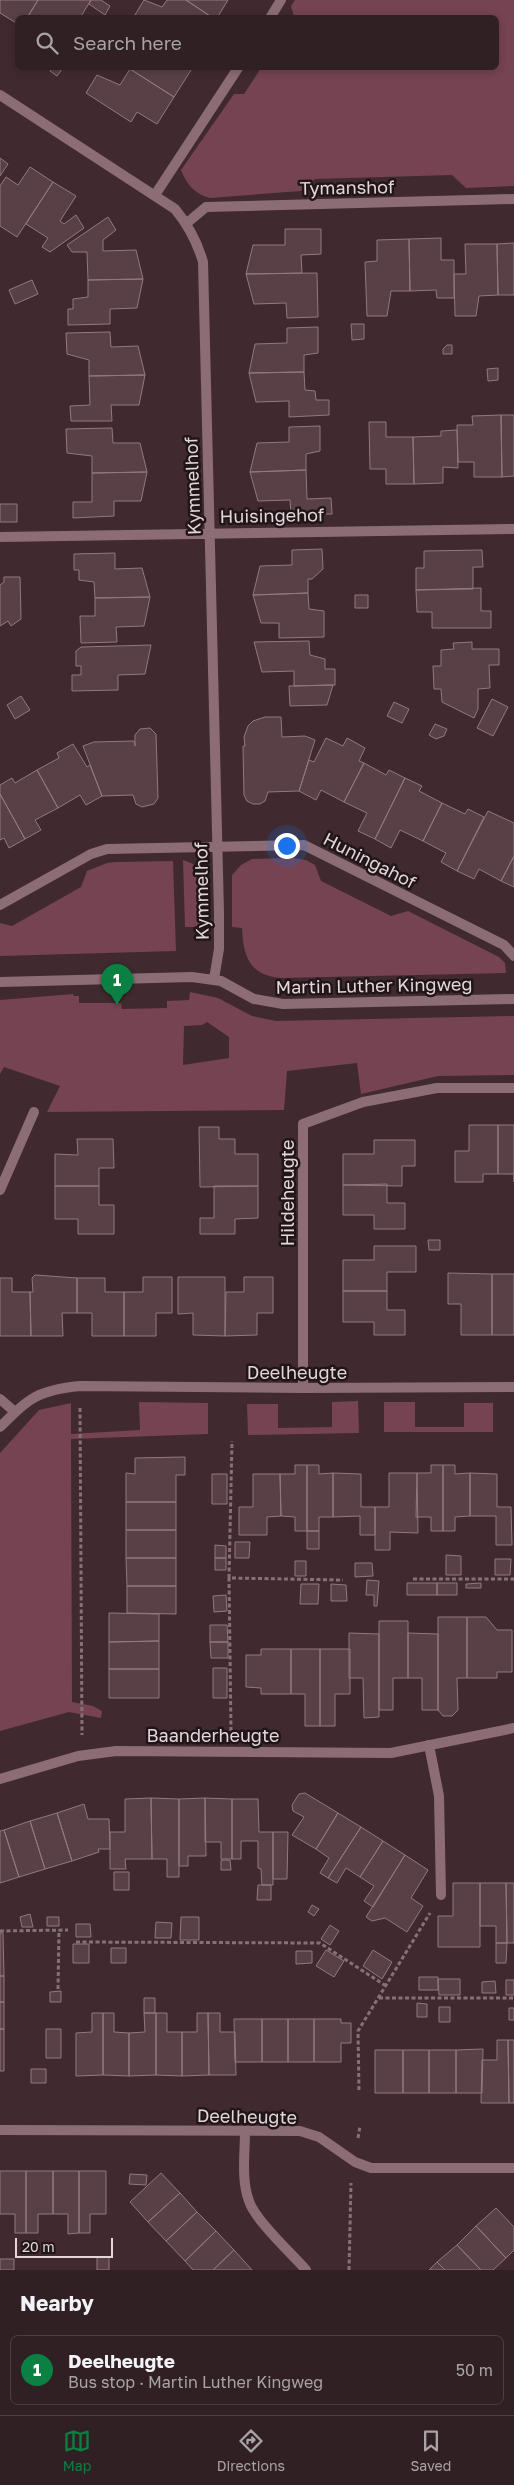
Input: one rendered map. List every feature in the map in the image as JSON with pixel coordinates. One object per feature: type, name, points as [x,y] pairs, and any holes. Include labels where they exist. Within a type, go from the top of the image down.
[{"type":"street","points":[[272,15],[281,0]]},
{"type":"street","points":[[155,195],[237,70]]},
{"type":"street","name":"Kymmelhof","points":[[0,95],[174,209],[187,224],[196,239],[203,262],[219,949],[214,979]]},
{"type":"street","name":"Tymanshof","points":[[187,224],[206,207],[514,199]]},
{"type":"street","name":"Huisingehof","points":[[0,537],[210,532],[514,529]]},
{"type":"street","name":"Huningahof","points":[[0,905],[91,854],[107,849],[304,845],[504,945],[514,956]]},
{"type":"street","name":"Martin Luther Kingweg","points":[[0,982],[166,977],[214,979],[254,999],[273,1004],[514,999]]},
{"type":"street","name":"Hildeheugte","points":[[303,1388],[303,1124],[363,1102],[437,1088],[514,1088]]},
{"type":"street","points":[[0,1190],[34,1112]]},
{"type":"street","name":"Deelheugte","points":[[0,1427],[35,1395],[53,1388],[80,1386],[514,1387]]},
{"type":"street","points":[[0,1399],[15,1412]]},
{"type":"street","name":"Baanderheugte","points":[[0,1779],[78,1756],[116,1751],[390,1753],[514,1728]]},
{"type":"street","points":[[429,1745],[439,1796],[441,1895]]},
{"type":"street","name":"Deelheugte","points":[[0,2130],[300,2132],[319,2138],[354,2162],[371,2168],[514,2168]]},
{"type":"street","points":[[245,2131],[244,2172],[246,2191],[252,2208],[306,2270]]},
{"type":"path","points":[[78,1756],[82,1738],[80,1386]]},
{"type":"path","points":[[231,1751],[229,1578],[232,1441]]},
{"type":"path","points":[[229,1578],[343,1580]]},
{"type":"path","points":[[414,1579],[514,1579]]},
{"type":"path","points":[[359,2090],[358,2031],[441,1895]]},
{"type":"path","points":[[58,1989],[59,1930]]},
{"type":"path","points":[[0,1931],[68,1930]]},
{"type":"path","points":[[76,1942],[320,1943],[386,1986]]},
{"type":"path","points":[[378,1998],[514,1998]]},
{"type":"path","points":[[349,2270],[351,2183],[360,2126]]},
{"type":"shaded area","points":[[295,0],[514,0],[514,186],[466,188],[452,175],[315,179],[301,191],[210,198],[196,192],[186,180],[181,170],[234,94],[244,94],[260,70],[499,70],[499,15],[293,15],[291,6]]},
{"type":"shaded area","points":[[292,858],[306,860],[315,865],[321,881],[391,916],[408,911],[499,957],[505,963],[506,973],[281,978],[262,973],[255,968],[246,955],[242,928],[232,927],[232,875],[241,865],[252,859]]},
{"type":"shaded area","points":[[183,860],[193,864],[199,875],[202,875],[203,927],[185,927]]},
{"type":"shaded area","points":[[173,861],[176,951],[0,956],[0,923],[12,926],[81,887],[87,871],[107,863]]},
{"type":"shaded area","points":[[190,992],[218,998],[252,1016],[276,1021],[514,1016],[514,1075],[438,1076],[361,1094],[357,1063],[287,1071],[284,1110],[47,1112],[60,1086],[4,1067],[0,1074],[0,1000],[73,994],[74,996],[79,996],[79,1003],[121,1003],[122,1009],[167,1008],[167,1001],[189,1000]],"holes":[[[207,1022],[229,1037],[229,1058],[183,1065],[184,1026],[202,1025]]]},
{"type":"shaded area","points":[[358,1401],[359,1433],[248,1435],[247,1404],[278,1404],[278,1428],[332,1427],[332,1402]]},
{"type":"shaded area","points":[[139,1402],[208,1403],[208,1434],[71,1439],[72,1702],[93,1706],[102,1711],[101,1718],[69,1712],[0,1731],[0,1453],[39,1410],[71,1403],[71,1434],[140,1430]]},
{"type":"shaded area","points":[[384,1402],[415,1402],[415,1427],[464,1427],[464,1403],[493,1403],[493,1432],[384,1432]]},
{"type":"building","points":[[0,0],[38,0],[29,15],[15,15],[15,22],[0,13]]},
{"type":"building","points":[[38,0],[91,0],[82,15],[29,15]]},
{"type":"building","points":[[91,0],[101,0],[110,6],[105,15],[89,4]]},
{"type":"building","points":[[144,0],[162,7],[167,0],[186,0],[208,15],[135,15]]},
{"type":"building","points":[[186,0],[228,0],[219,15],[208,15]]},
{"type":"building","points":[[51,70],[62,70],[57,76]]},
{"type":"building","points":[[129,70],[132,70],[174,97],[157,124],[137,112],[131,122],[86,93],[97,75],[120,85]]},
{"type":"building","points":[[132,70],[191,70],[174,97]]},
{"type":"building","points":[[0,158],[8,164],[0,176]]},
{"type":"building","points":[[30,167],[53,182],[17,237],[0,226],[0,186],[6,177],[18,185]]},
{"type":"building","points":[[53,182],[76,196],[60,221],[64,224],[76,215],[84,228],[50,252],[42,247],[48,238],[26,224]]},
{"type":"building","points":[[108,217],[116,230],[103,240],[103,251],[136,250],[143,279],[88,280],[87,252],[72,252],[67,245]]},
{"type":"building","points":[[285,229],[321,229],[321,254],[301,255],[302,273],[246,274],[253,245],[285,245]]},
{"type":"building","points":[[441,238],[441,260],[454,260],[454,298],[437,298],[436,290],[410,291],[409,239]]},
{"type":"building","points":[[409,239],[410,291],[391,291],[387,316],[367,316],[365,262],[377,261],[377,240]]},
{"type":"building","points":[[514,243],[514,295],[498,295],[497,244]]},
{"type":"building","points":[[465,244],[497,244],[498,295],[479,296],[476,316],[455,316],[454,274],[466,274]]},
{"type":"building","points":[[317,273],[318,317],[287,318],[286,303],[254,304],[246,274]]},
{"type":"building","points":[[143,279],[137,308],[110,309],[110,324],[68,325],[68,309],[73,309],[73,299],[88,297],[88,280]]},
{"type":"building","points":[[32,280],[38,294],[15,304],[9,290]]},
{"type":"building","points":[[351,324],[364,324],[364,339],[352,340]]},
{"type":"building","points":[[318,327],[318,353],[304,355],[304,372],[249,373],[255,344],[287,343],[287,328]]},
{"type":"building","points":[[110,332],[111,347],[138,346],[145,375],[89,376],[89,360],[67,354],[66,333]]},
{"type":"building","points":[[447,345],[452,345],[452,354],[443,354],[443,349]]},
{"type":"building","points":[[498,368],[498,380],[488,381],[487,369]]},
{"type":"building","points":[[304,372],[305,390],[315,391],[316,400],[329,400],[329,415],[289,417],[289,401],[256,402],[249,373]]},
{"type":"building","points":[[145,375],[139,405],[111,405],[112,421],[71,421],[70,406],[90,405],[89,376]]},
{"type":"building","points":[[501,415],[502,477],[474,477],[474,462],[458,462],[457,425],[473,425],[472,416]]},
{"type":"building","points":[[501,415],[514,415],[514,476],[502,477]]},
{"type":"building","points":[[369,422],[386,422],[386,437],[413,437],[414,484],[386,484],[386,469],[370,469]]},
{"type":"building","points":[[320,426],[320,451],[306,454],[306,470],[250,472],[257,443],[289,442],[289,427]]},
{"type":"building","points":[[112,428],[113,443],[140,443],[147,472],[92,473],[92,456],[67,453],[66,429]]},
{"type":"building","points":[[457,430],[458,468],[443,467],[443,483],[414,484],[413,437],[441,436],[441,431]]},
{"type":"building","points":[[306,470],[307,499],[331,498],[332,514],[291,515],[290,500],[258,501],[250,472]]},
{"type":"building","points":[[147,472],[141,501],[114,501],[114,516],[73,518],[73,502],[92,502],[92,473]]},
{"type":"building","points":[[0,504],[17,504],[17,522],[0,522]]},
{"type":"building","points":[[322,549],[323,569],[312,579],[308,579],[308,593],[253,595],[260,566],[292,565],[292,550]]},
{"type":"building","points":[[482,550],[483,567],[473,567],[473,589],[416,590],[416,568],[424,568],[424,551]]},
{"type":"building","points":[[115,553],[115,569],[142,568],[150,597],[95,598],[94,582],[79,580],[79,570],[74,570],[74,554]]},
{"type":"building","points":[[4,577],[20,577],[21,619],[11,626],[8,621],[0,626],[0,585],[4,582]]},
{"type":"building","points":[[481,588],[481,611],[491,611],[491,628],[432,628],[432,612],[417,612],[416,590]]},
{"type":"building","points":[[308,593],[309,609],[324,611],[324,637],[279,638],[279,623],[261,623],[253,595]]},
{"type":"building","points":[[355,595],[368,595],[368,608],[355,608]]},
{"type":"building","points":[[150,597],[144,626],[116,627],[117,642],[81,643],[80,616],[95,616],[95,598]]},
{"type":"building","points":[[309,641],[310,655],[325,659],[325,669],[335,669],[335,685],[294,686],[294,671],[262,672],[254,642]]},
{"type":"building","points":[[472,642],[472,649],[499,649],[499,665],[489,665],[490,688],[478,689],[478,709],[474,718],[442,702],[441,689],[434,689],[433,666],[441,666],[441,650],[454,649],[453,643]]},
{"type":"building","points":[[151,645],[145,674],[118,675],[118,690],[72,691],[72,675],[81,675],[81,666],[76,666],[76,651],[81,647]]},
{"type":"building","points":[[333,685],[327,705],[290,706],[289,686]]},
{"type":"building","points":[[21,696],[30,710],[15,719],[7,705]]},
{"type":"building","points":[[492,699],[508,707],[493,736],[477,728]]},
{"type":"building","points":[[394,702],[409,709],[402,723],[387,716]]},
{"type":"building","points":[[265,717],[281,717],[282,737],[305,736],[315,740],[299,791],[268,792],[265,801],[260,804],[253,804],[247,801],[244,795],[244,737],[248,726],[253,721]]},
{"type":"building","points":[[435,724],[447,729],[444,736],[436,739],[429,735]]},
{"type":"building","points":[[150,728],[156,734],[158,798],[154,804],[142,807],[136,804],[133,795],[102,796],[83,746],[94,742],[134,741],[135,746],[135,735],[140,729]]},
{"type":"building","points":[[326,738],[343,746],[347,738],[365,748],[359,761],[364,763],[344,802],[321,790],[316,800],[299,791],[309,760],[314,762]]},
{"type":"building","points":[[73,744],[87,767],[90,765],[102,796],[86,805],[80,795],[58,808],[37,770],[59,758],[57,753]]},
{"type":"building","points":[[364,763],[386,775],[389,770],[405,778],[375,839],[358,831],[367,813],[344,802]]},
{"type":"building","points":[[37,770],[58,808],[35,820],[41,830],[25,839],[0,794],[0,785],[12,778],[15,783]]},
{"type":"building","points":[[405,778],[422,786],[419,791],[442,803],[423,841],[400,830],[391,848],[375,839]]},
{"type":"building","points":[[0,794],[25,839],[9,848],[4,838],[0,840]]},
{"type":"building","points":[[442,803],[465,814],[468,809],[484,817],[457,871],[441,862],[446,853],[423,841]]},
{"type":"building","points":[[488,811],[514,823],[514,856],[501,881],[479,869],[474,879],[457,871]]},
{"type":"building","points":[[514,856],[514,887],[501,881]]},
{"type":"building","points":[[469,1125],[498,1125],[498,1174],[483,1174],[483,1182],[455,1182],[455,1151],[469,1151]]},
{"type":"building","points":[[498,1125],[514,1125],[514,1174],[498,1174]]},
{"type":"building","points":[[199,1127],[219,1127],[219,1139],[235,1139],[235,1154],[258,1154],[258,1186],[200,1187]]},
{"type":"building","points":[[77,1139],[113,1139],[114,1168],[99,1168],[99,1186],[55,1186],[55,1154],[78,1155]]},
{"type":"building","points":[[374,1140],[415,1140],[415,1166],[402,1166],[402,1186],[343,1185],[343,1154],[374,1154]]},
{"type":"building","points":[[387,1184],[387,1203],[405,1203],[405,1229],[374,1229],[374,1215],[343,1215],[343,1185]]},
{"type":"building","points":[[55,1186],[99,1186],[99,1205],[114,1205],[114,1234],[78,1234],[78,1219],[55,1219]]},
{"type":"building","points":[[214,1186],[258,1186],[258,1218],[235,1219],[235,1234],[200,1234],[200,1218],[214,1218]]},
{"type":"building","points":[[428,1240],[440,1240],[440,1250],[429,1250]]},
{"type":"building","points":[[374,1246],[416,1246],[416,1272],[387,1272],[387,1291],[343,1291],[343,1260],[374,1260]]},
{"type":"building","points":[[448,1273],[492,1274],[492,1335],[461,1335],[461,1304],[448,1304]]},
{"type":"building","points":[[492,1274],[514,1274],[514,1335],[492,1335]]},
{"type":"building","points":[[35,1275],[77,1278],[77,1313],[62,1313],[63,1336],[31,1336],[30,1292],[33,1292],[32,1278]]},
{"type":"building","points":[[143,1277],[172,1277],[172,1313],[156,1313],[156,1336],[124,1336],[124,1292],[143,1292]]},
{"type":"building","points":[[178,1277],[225,1277],[225,1336],[193,1335],[193,1313],[178,1314]]},
{"type":"building","points":[[244,1277],[273,1277],[273,1313],[257,1313],[257,1335],[225,1336],[226,1292],[244,1292]]},
{"type":"building","points":[[0,1278],[12,1278],[12,1292],[30,1292],[31,1336],[0,1336]]},
{"type":"building","points":[[77,1278],[105,1278],[105,1292],[124,1292],[124,1336],[92,1336],[92,1313],[77,1313]]},
{"type":"building","points":[[343,1291],[387,1291],[387,1310],[405,1310],[405,1335],[374,1335],[374,1322],[343,1322]]},
{"type":"building","points":[[185,1457],[185,1475],[176,1475],[176,1502],[126,1502],[126,1473],[135,1474],[135,1458]]},
{"type":"building","points":[[295,1465],[307,1465],[307,1531],[295,1531],[295,1517],[281,1516],[280,1474],[295,1474]]},
{"type":"building","points":[[307,1465],[319,1465],[319,1474],[333,1473],[333,1517],[319,1517],[319,1531],[307,1531]]},
{"type":"building","points":[[431,1465],[443,1465],[443,1531],[431,1531],[431,1517],[416,1517],[417,1473],[431,1473]]},
{"type":"building","points":[[443,1465],[455,1465],[455,1474],[470,1473],[470,1516],[455,1517],[455,1531],[443,1531]]},
{"type":"building","points":[[333,1473],[361,1474],[361,1507],[375,1507],[375,1535],[360,1535],[360,1516],[333,1517]]},
{"type":"building","points":[[389,1473],[417,1473],[418,1533],[390,1532],[390,1550],[375,1550],[375,1507],[389,1507]]},
{"type":"building","points":[[470,1473],[497,1474],[497,1507],[511,1507],[512,1545],[496,1545],[496,1516],[470,1516]]},
{"type":"building","points":[[212,1474],[227,1474],[227,1504],[212,1504]]},
{"type":"building","points":[[253,1474],[280,1474],[281,1516],[267,1517],[267,1535],[239,1535],[239,1507],[253,1507]]},
{"type":"building","points":[[126,1502],[176,1502],[176,1530],[126,1530]]},
{"type":"building","points":[[126,1530],[176,1530],[176,1558],[126,1558]]},
{"type":"building","points":[[307,1531],[319,1531],[319,1549],[307,1549]]},
{"type":"building","points":[[235,1542],[250,1542],[249,1558],[235,1558]]},
{"type":"building","points":[[215,1545],[226,1546],[226,1558],[215,1558]]},
{"type":"building","points":[[446,1555],[461,1556],[461,1575],[446,1575]]},
{"type":"building","points":[[126,1558],[176,1558],[176,1586],[127,1586]]},
{"type":"building","points":[[215,1558],[226,1558],[226,1570],[215,1570]]},
{"type":"building","points":[[495,1559],[511,1559],[510,1575],[495,1575]]},
{"type":"building","points":[[295,1561],[306,1561],[306,1576],[295,1576]]},
{"type":"building","points":[[355,1563],[372,1563],[373,1576],[355,1577]]},
{"type":"building","points":[[367,1580],[379,1581],[377,1606],[374,1606],[374,1595],[366,1595]]},
{"type":"building","points":[[407,1583],[437,1583],[437,1595],[407,1595]]},
{"type":"building","points":[[437,1583],[457,1583],[457,1595],[437,1595]]},
{"type":"building","points":[[481,1583],[481,1588],[466,1588],[466,1584]]},
{"type":"building","points":[[301,1584],[319,1584],[318,1604],[300,1604]]},
{"type":"building","points":[[331,1584],[346,1585],[347,1601],[331,1601]]},
{"type":"building","points":[[127,1586],[176,1586],[176,1614],[127,1613]]},
{"type":"building","points":[[226,1595],[227,1611],[214,1612],[213,1596]]},
{"type":"building","points":[[109,1613],[159,1614],[159,1641],[109,1642]]},
{"type":"building","points":[[438,1617],[467,1617],[467,1678],[457,1678],[458,1710],[452,1716],[443,1716],[438,1710]]},
{"type":"building","points":[[467,1617],[486,1617],[497,1630],[512,1630],[512,1672],[497,1672],[497,1678],[467,1678]]},
{"type":"building","points":[[379,1621],[408,1621],[408,1678],[393,1678],[393,1710],[379,1710]]},
{"type":"building","points":[[210,1625],[227,1625],[228,1642],[210,1642]]},
{"type":"building","points":[[349,1633],[379,1634],[379,1717],[364,1718],[363,1678],[349,1678]]},
{"type":"building","points":[[408,1633],[438,1634],[438,1710],[422,1710],[422,1678],[408,1678]]},
{"type":"building","points":[[159,1641],[159,1669],[109,1669],[109,1642]]},
{"type":"building","points":[[210,1642],[228,1642],[228,1658],[211,1658]]},
{"type":"building","points":[[261,1649],[291,1649],[291,1694],[261,1694],[261,1688],[246,1687],[246,1655],[261,1655]]},
{"type":"building","points":[[291,1649],[320,1649],[320,1726],[305,1726],[305,1694],[291,1694]]},
{"type":"building","points":[[320,1649],[350,1649],[350,1694],[335,1694],[335,1726],[320,1726]]},
{"type":"building","points":[[213,1668],[227,1668],[227,1698],[213,1698]]},
{"type":"building","points":[[109,1669],[159,1669],[159,1698],[109,1698]]},
{"type":"building","points":[[305,1793],[338,1813],[316,1849],[292,1835],[304,1817],[293,1811],[292,1805],[299,1794]]},
{"type":"building","points":[[151,1798],[179,1799],[179,1877],[167,1877],[167,1859],[152,1859]]},
{"type":"building","points":[[151,1798],[152,1859],[125,1859],[126,1869],[110,1869],[110,1832],[125,1832],[125,1799]]},
{"type":"building","points":[[205,1798],[232,1799],[232,1859],[221,1859],[221,1842],[205,1842]]},
{"type":"building","points":[[205,1798],[206,1856],[188,1856],[188,1866],[179,1866],[179,1799]]},
{"type":"building","points":[[232,1799],[258,1799],[259,1832],[273,1832],[273,1885],[262,1885],[261,1869],[258,1868],[258,1841],[241,1841],[241,1859],[232,1859]]},
{"type":"building","points":[[84,1804],[88,1819],[109,1819],[110,1849],[98,1849],[99,1852],[72,1861],[57,1813]]},
{"type":"building","points":[[57,1813],[72,1861],[45,1869],[30,1821]]},
{"type":"building","points":[[338,1813],[361,1827],[328,1878],[320,1873],[329,1858],[316,1849]]},
{"type":"building","points":[[30,1821],[45,1869],[19,1877],[4,1830]]},
{"type":"building","points":[[361,1827],[383,1841],[360,1877],[346,1868],[337,1883],[328,1878]]},
{"type":"building","points":[[4,1830],[19,1877],[0,1883],[0,1831]]},
{"type":"building","points":[[273,1832],[288,1832],[287,1879],[273,1879]]},
{"type":"building","points":[[383,1841],[405,1855],[373,1907],[364,1901],[374,1886],[360,1877]]},
{"type":"building","points":[[405,1855],[428,1870],[411,1898],[423,1906],[407,1932],[385,1918],[372,1921],[366,1917]]},
{"type":"building","points":[[221,1860],[230,1860],[231,1870],[221,1870]]},
{"type":"building","points":[[114,1872],[129,1872],[129,1890],[114,1890]]},
{"type":"building","points":[[453,1883],[480,1883],[480,1947],[438,1947],[438,1916],[453,1916]]},
{"type":"building","points":[[480,1883],[506,1883],[507,1943],[496,1943],[496,1926],[480,1926]]},
{"type":"building","points":[[506,1883],[514,1883],[514,1943],[507,1943]]},
{"type":"building","points":[[258,1885],[271,1885],[271,1900],[257,1900]]},
{"type":"building","points":[[312,1905],[319,1909],[314,1916],[308,1912]]},
{"type":"building","points":[[30,1914],[33,1927],[22,1927],[20,1917]]},
{"type":"building","points":[[47,1917],[59,1917],[59,1926],[47,1926]]},
{"type":"building","points":[[181,1917],[199,1917],[199,1940],[180,1940]]},
{"type":"building","points":[[156,1922],[172,1923],[171,1938],[155,1938]]},
{"type":"building","points":[[76,1924],[90,1924],[91,1937],[76,1937]]},
{"type":"building","points":[[330,1925],[339,1931],[330,1945],[321,1939]]},
{"type":"building","points":[[0,1933],[3,1933],[4,1976],[0,1976]]},
{"type":"building","points":[[496,1943],[507,1943],[506,1963],[496,1963]]},
{"type":"building","points":[[73,1944],[89,1944],[89,1963],[73,1963]]},
{"type":"building","points":[[111,1948],[126,1948],[126,1963],[111,1963]]},
{"type":"building","points":[[326,1950],[344,1961],[334,1977],[316,1966]]},
{"type":"building","points":[[373,1950],[392,1962],[382,1979],[363,1966]]},
{"type":"building","points":[[296,1951],[312,1951],[312,1963],[296,1964]]},
{"type":"building","points":[[0,1976],[4,1976],[4,2002],[0,2002]]},
{"type":"building","points":[[419,1977],[438,1977],[438,1990],[419,1990]]},
{"type":"building","points":[[438,1979],[460,1979],[460,1995],[439,1995]]},
{"type":"building","points":[[506,1980],[514,1980],[514,1995],[506,1995]]},
{"type":"building","points":[[495,1981],[496,1993],[482,1993],[482,1982]]},
{"type":"building","points":[[61,1991],[61,2002],[50,2002],[50,1992]]},
{"type":"building","points":[[144,1998],[155,1998],[155,2013],[144,2013]]},
{"type":"building","points":[[0,2002],[4,2002],[4,2029],[0,2029]]},
{"type":"building","points":[[417,2003],[427,2004],[427,2017],[417,2017]]},
{"type":"building","points":[[439,2007],[450,2007],[450,2022],[439,2022]]},
{"type":"building","points":[[509,2008],[514,2008],[514,2020],[509,2020]]},
{"type":"building","points":[[92,2013],[103,2013],[103,2075],[76,2076],[76,2033],[92,2032]]},
{"type":"building","points":[[103,2013],[114,2013],[114,2032],[129,2033],[129,2076],[103,2075]]},
{"type":"building","points":[[144,2013],[156,2013],[156,2075],[129,2076],[129,2033],[145,2032]]},
{"type":"building","points":[[156,2013],[167,2013],[167,2032],[182,2032],[182,2076],[156,2075]]},
{"type":"building","points":[[197,2013],[208,2013],[209,2075],[182,2076],[182,2032],[197,2032]]},
{"type":"building","points":[[208,2013],[220,2013],[220,2032],[235,2032],[236,2075],[209,2075]]},
{"type":"building","points":[[234,2019],[262,2019],[262,2062],[235,2062]]},
{"type":"building","points":[[262,2019],[288,2019],[288,2062],[262,2062]]},
{"type":"building","points":[[288,2019],[314,2019],[314,2062],[288,2062]]},
{"type":"building","points":[[314,2019],[341,2019],[341,2023],[351,2023],[351,2043],[341,2043],[341,2062],[314,2062]]},
{"type":"building","points":[[0,2029],[4,2029],[4,2071],[0,2071]]},
{"type":"building","points":[[46,2029],[61,2029],[61,2058],[46,2058]]},
{"type":"building","points":[[497,2040],[508,2040],[509,2103],[481,2103],[482,2060],[497,2060]]},
{"type":"building","points":[[508,2040],[514,2040],[514,2103],[509,2103]]},
{"type":"building","points":[[483,2049],[482,2093],[456,2093],[456,2050]]},
{"type":"building","points":[[375,2050],[403,2050],[403,2093],[375,2093]]},
{"type":"building","points":[[403,2050],[429,2050],[429,2093],[403,2093]]},
{"type":"building","points":[[429,2050],[456,2050],[456,2093],[429,2093]]},
{"type":"building","points":[[31,2069],[46,2069],[46,2083],[31,2083]]},
{"type":"building","points":[[0,2171],[26,2171],[26,2233],[15,2233],[15,2214],[0,2214]]},
{"type":"building","points":[[26,2171],[53,2171],[53,2214],[38,2214],[38,2233],[26,2233]]},
{"type":"building","points":[[53,2171],[79,2171],[79,2233],[68,2234],[68,2214],[53,2214]]},
{"type":"building","points":[[79,2171],[106,2171],[106,2214],[90,2214],[90,2233],[79,2233]]},
{"type":"building","points":[[161,2173],[180,2193],[148,2222],[130,2202]]},
{"type":"building","points":[[130,2174],[147,2175],[146,2185],[129,2184]]},
{"type":"building","points":[[180,2193],[197,2212],[166,2241],[148,2222]]},
{"type":"building","points":[[496,2208],[514,2227],[514,2250],[506,2258],[476,2226]]},
{"type":"building","points":[[197,2212],[216,2231],[185,2261],[166,2241]]},
{"type":"building","points":[[476,2226],[506,2258],[493,2270],[481,2270],[457,2245]]},
{"type":"building","points":[[216,2231],[234,2250],[213,2270],[193,2270],[185,2261]]},
{"type":"building","points":[[457,2245],[481,2270],[445,2270],[437,2262]]},
{"type":"building","points":[[234,2250],[252,2270],[213,2270]]},
{"type":"building","points":[[97,2257],[109,2257],[109,2270],[97,2270]]},
{"type":"building","points":[[0,2259],[14,2259],[14,2270],[0,2270]]},
{"type":"building","points":[[437,2262],[445,2270],[429,2270]]},
{"type":"place","name":"Deelheugte","points":[[117,1005]]}]
